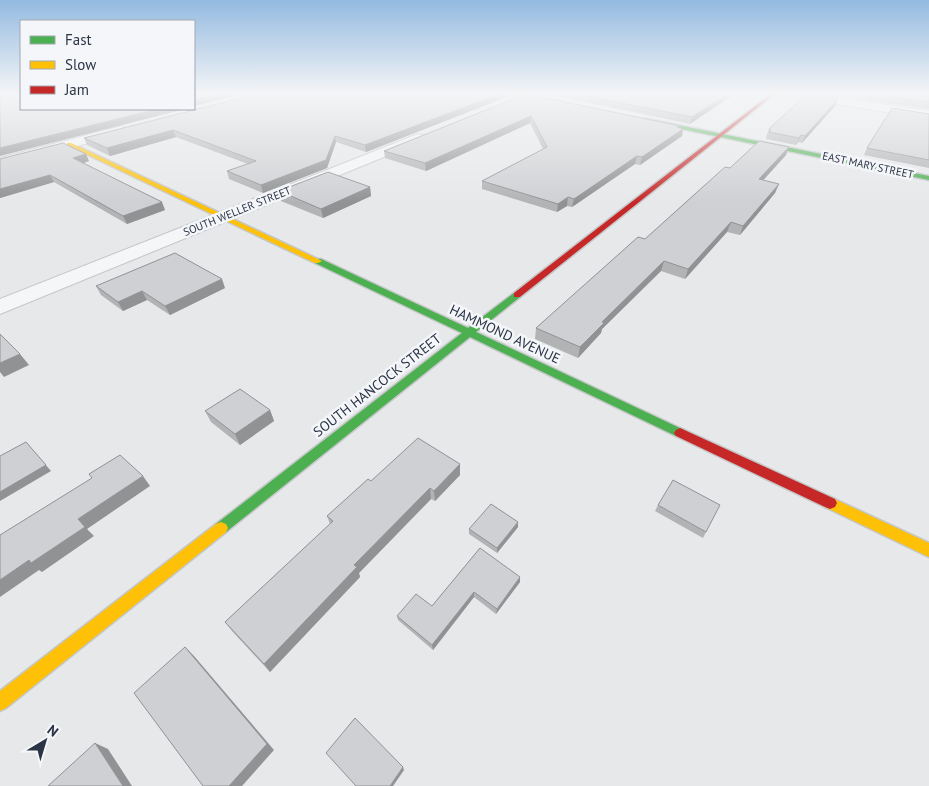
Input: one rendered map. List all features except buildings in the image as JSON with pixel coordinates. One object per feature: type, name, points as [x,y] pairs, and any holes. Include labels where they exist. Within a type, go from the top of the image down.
[{"type":"street","points":[[0,162],[124,130]]},
{"type":"street","name":"EAST MARY STREET","points":[[694,130],[929,178]]},
{"type":"street","name":"SOUTH HANCOCK STREET","points":[[0,702],[727,130]]},
{"type":"street","name":"SOUTH WELLER STREET","points":[[0,307],[434,132]]},
{"type":"street","name":"HAMMOND AVENUE","points":[[69,144],[929,550]]},
{"type":"traffic: fast","points":[[692,130],[929,178]]},
{"type":"traffic: fast","points":[[318,261],[680,433]]},
{"type":"traffic: fast","points":[[221,528],[517,295]]},
{"type":"traffic: slow","points":[[69,144],[318,261]]},
{"type":"traffic: slow","points":[[830,503],[929,550]]},
{"type":"traffic: slow","points":[[0,702],[221,528]]},
{"type":"traffic: jam","points":[[517,295],[727,130]]},
{"type":"traffic: jam","points":[[680,433],[830,503]]}]
